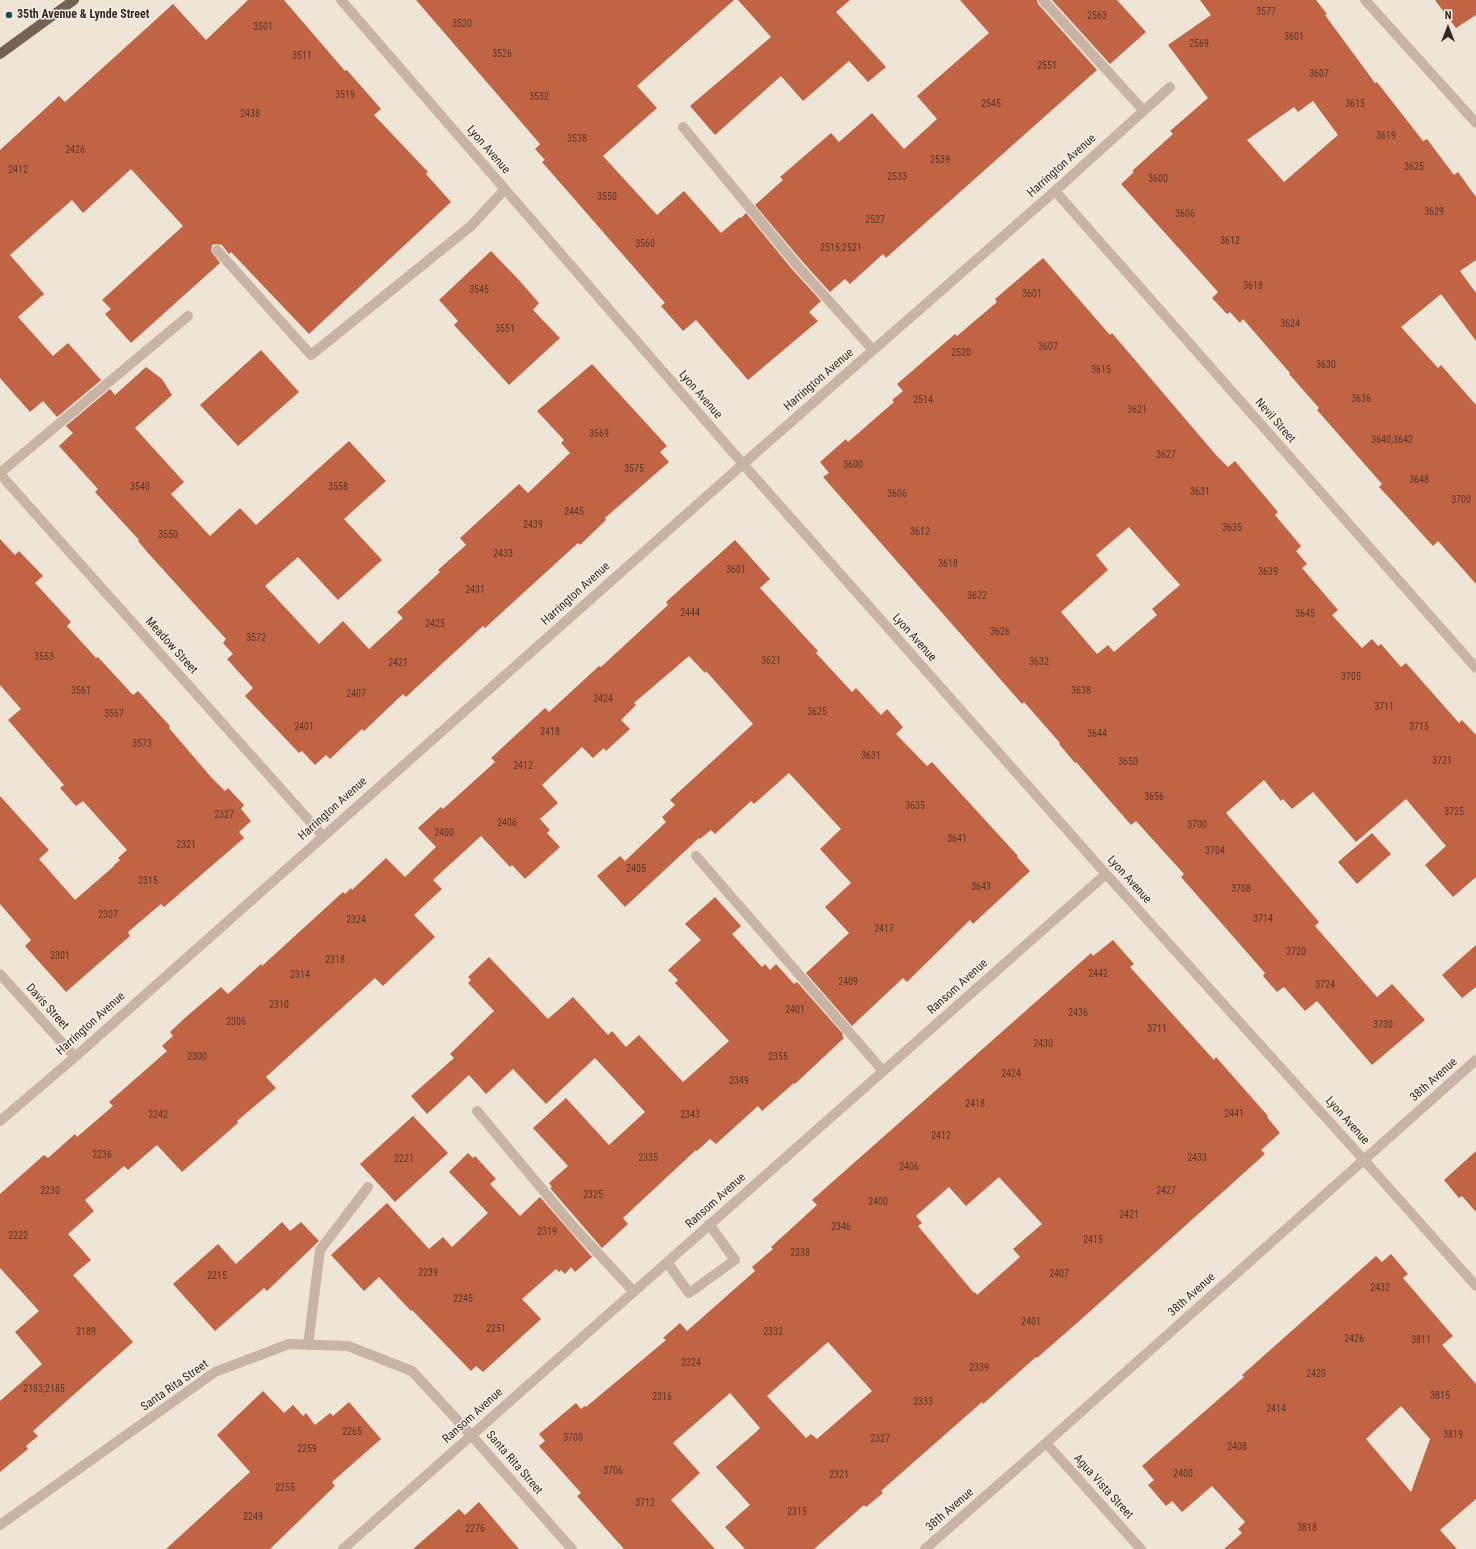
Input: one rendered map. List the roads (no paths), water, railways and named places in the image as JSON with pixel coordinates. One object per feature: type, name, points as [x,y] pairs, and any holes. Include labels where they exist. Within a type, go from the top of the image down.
[{"type":"main road","points":[[0,54],[74,0]]},
{"type":"street","name":"Lyon Avenue","points":[[342,0],[743,464],[1106,874],[1476,1286]]},
{"type":"street","points":[[1043,0],[1143,110]]},
{"type":"street","points":[[1365,0],[1476,123]]},
{"type":"street","name":"Harrington Avenue","points":[[0,1121],[743,464],[1055,191],[1170,87]]},
{"type":"street","points":[[683,127],[796,264],[873,350]]},
{"type":"street","points":[[217,250],[311,355],[472,226],[504,189]]},
{"type":"street","name":"Nevil Street","points":[[1055,191],[1476,668]]},
{"type":"street","points":[[0,473],[188,316]]},
{"type":"street","name":"Meadow Street","points":[[0,473],[323,836]]},
{"type":"street","points":[[696,856],[883,1070]]},
{"type":"street","name":"Ransom Avenue","points":[[343,1549],[1106,874]]},
{"type":"street","name":"Davis Street","points":[[0,974],[74,1057]]},
{"type":"street","name":"38th Avenue","points":[[925,1549],[1476,1060]]},
{"type":"street","points":[[477,1111],[572,1225],[634,1292]]},
{"type":"street","points":[[308,1345],[320,1250],[368,1187]]},
{"type":"street","points":[[667,1262],[689,1293],[735,1260],[709,1224]]},
{"type":"street","name":"Santa Rita Street","points":[[0,1525],[215,1372],[289,1344],[348,1346],[412,1371],[472,1435],[572,1549]]},
{"type":"street","name":"Agua Vista Street","points":[[1046,1443],[1140,1549]]},
{"type":"place","name":"35th Avenue & Lynde Street","points":[[9,15]]}]
